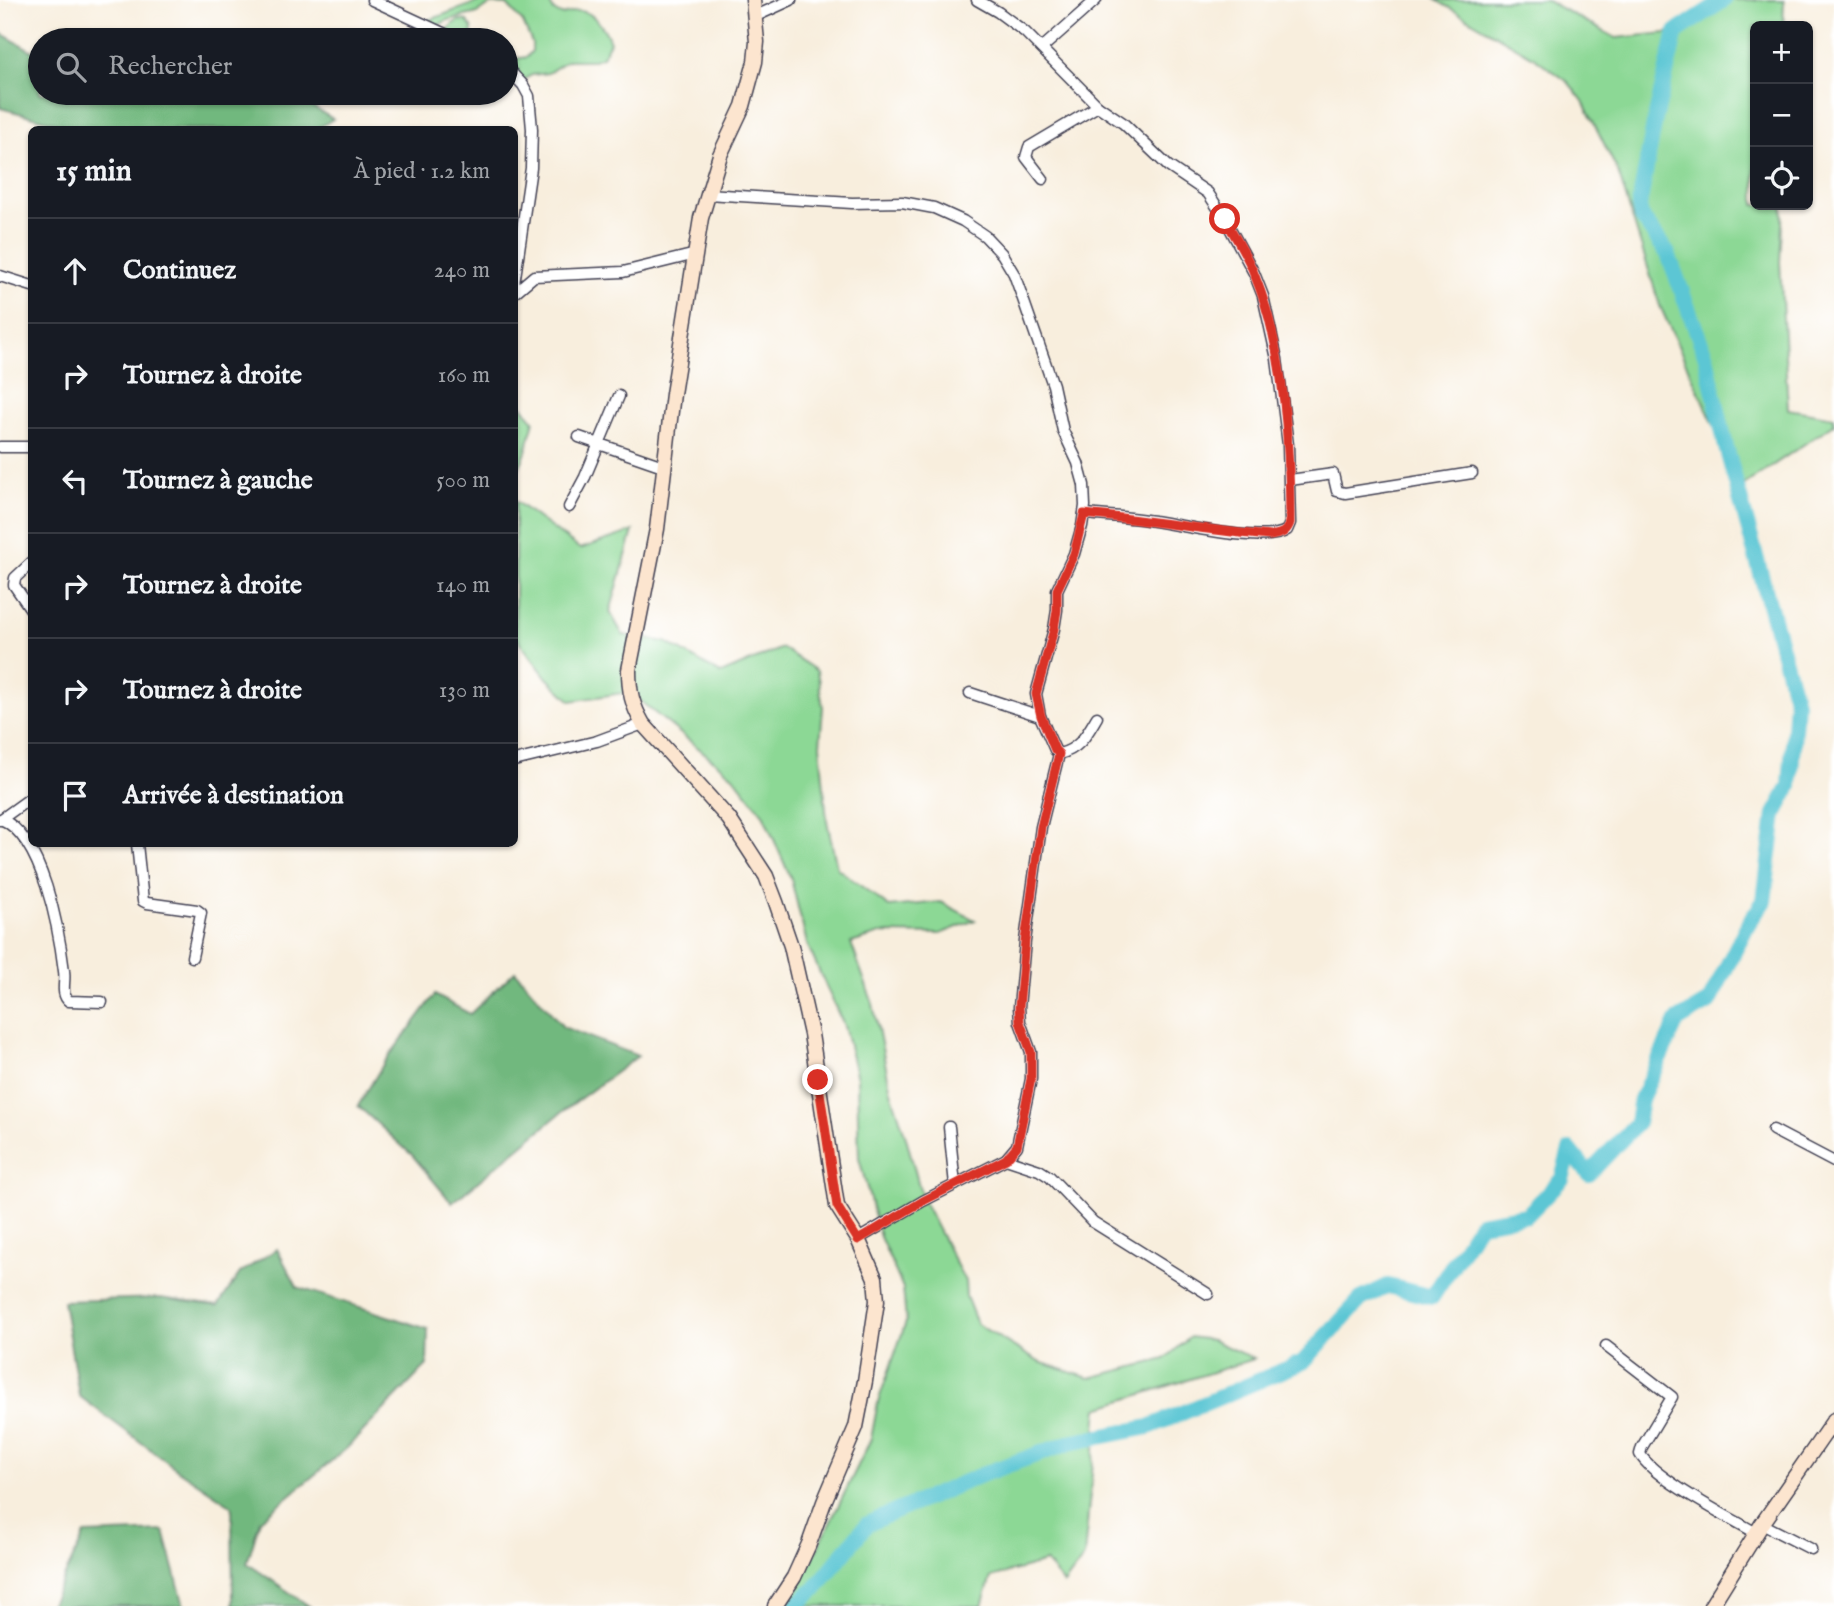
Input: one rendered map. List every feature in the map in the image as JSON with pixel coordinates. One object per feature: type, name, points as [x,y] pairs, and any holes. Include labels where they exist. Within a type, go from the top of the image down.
[{"type":"street","points":[[372,0],[432,28]]},
{"type":"street","points":[[753,0],[757,42],[752,78],[707,194],[663,466],[657,529],[629,670],[629,692],[643,724],[729,819],[760,866],[776,902],[791,946],[811,1034],[837,1206],[858,1240],[875,1278],[877,1301],[856,1427],[809,1544],[794,1577],[775,1606]]},
{"type":"street","points":[[756,16],[791,0]]},
{"type":"street","points":[[977,0],[1006,18],[1042,48],[1098,106],[1123,123],[1168,166],[1208,193],[1254,273],[1263,296],[1277,359],[1288,444],[1290,523],[1287,530],[1282,534],[1270,536],[1084,514]]},
{"type":"street","points":[[1042,48],[1096,0]]},
{"type":"street","points":[[518,80],[529,96],[533,129],[531,168],[518,257]]},
{"type":"street","points":[[1043,179],[1026,157],[1029,147],[1098,106]]},
{"type":"street","points":[[707,194],[852,203],[902,202],[934,208],[985,236],[1002,254],[1014,274],[1023,299],[1053,385],[1063,431],[1078,463],[1084,485],[1084,514],[1074,554],[1057,590],[1054,629],[1036,694],[1041,716],[1059,754]]},
{"type":"street","points":[[518,290],[534,276],[623,272],[696,254]]},
{"type":"street","points":[[0,276],[28,285]]},
{"type":"street","points":[[569,508],[619,396]]},
{"type":"street","points":[[579,438],[663,466]]},
{"type":"street","points":[[0,447],[28,447]]},
{"type":"street","points":[[1290,480],[1333,474],[1337,491],[1345,493],[1472,473]]},
{"type":"street","points":[[28,566],[15,578],[14,585],[28,605]]},
{"type":"street","points":[[970,693],[1041,716]]},
{"type":"street","points":[[1059,754],[1074,749],[1082,742],[1097,717]]},
{"type":"street","points":[[518,760],[597,741],[643,724]]},
{"type":"street","points":[[858,1240],[873,1229],[1006,1159],[1019,1140],[1031,1079],[1031,1052],[1020,1022],[1021,984],[1041,827],[1059,754]]},
{"type":"street","points":[[28,800],[1,819],[11,824],[28,843]]},
{"type":"street","points":[[30,847],[51,897],[56,916],[65,976],[63,994],[69,1001],[102,1002]]},
{"type":"street","points":[[137,847],[143,901],[197,910],[201,913],[192,957]]},
{"type":"street","points":[[949,1127],[955,1185]]},
{"type":"street","points":[[1773,1130],[1834,1162]]},
{"type":"street","points":[[1006,1159],[1051,1177],[1093,1222],[1208,1294]]},
{"type":"street","points":[[1606,1346],[1672,1397],[1642,1447],[1640,1454],[1651,1468],[1759,1529],[1811,1549]]},
{"type":"street","points":[[1711,1606],[1759,1529],[1834,1420]]},
{"type":"green space","points":[[483,0],[548,0],[554,11],[561,15],[576,11],[589,14],[598,22],[610,42],[602,57],[594,60],[568,60],[548,73],[532,75],[518,83],[518,58],[527,57],[532,51],[532,43],[523,22],[507,5],[491,4],[478,13],[432,27],[429,20]]},
{"type":"green space","points":[[1436,0],[1546,0],[1616,38],[1676,32],[1724,0],[1784,0],[1783,21],[1750,21],[1750,210],[1783,210],[1780,262],[1788,409],[1834,417],[1834,424],[1732,493],[1729,458],[1660,306],[1618,172],[1583,101],[1568,82],[1535,58]]},
{"type":"green space","points":[[459,20],[467,21],[472,28],[449,28]]},
{"type":"green space","points":[[0,33],[28,48],[28,105],[309,105],[333,119],[322,126],[68,126],[0,108]]},
{"type":"green space","points":[[521,405],[534,421],[518,470],[518,410]]},
{"type":"green space","points":[[518,503],[580,549],[633,531],[610,612],[623,635],[666,642],[721,674],[782,648],[817,671],[823,707],[820,745],[827,821],[837,868],[889,907],[941,902],[975,920],[940,934],[884,933],[851,943],[873,1004],[891,1092],[923,1201],[965,1281],[966,1296],[977,1324],[1039,1362],[1089,1378],[1165,1359],[1190,1337],[1212,1340],[1254,1359],[1098,1408],[1084,1557],[1064,1584],[1046,1562],[991,1577],[982,1606],[773,1606],[806,1572],[871,1439],[878,1402],[906,1322],[903,1288],[880,1237],[859,1158],[857,1078],[844,1026],[807,944],[791,879],[763,814],[733,776],[629,692],[571,701],[547,678],[518,640]]},
{"type":"green space","points":[[515,971],[563,1027],[638,1056],[562,1112],[452,1203],[413,1156],[358,1106],[384,1063],[435,995],[470,1014]]},
{"type":"green space","points":[[277,1249],[297,1287],[428,1329],[427,1365],[347,1448],[260,1520],[247,1563],[309,1606],[233,1606],[232,1506],[178,1470],[79,1396],[63,1301],[160,1298],[218,1306],[240,1273]]},
{"type":"green space","points":[[164,1531],[184,1606],[50,1606],[85,1534]]},
{"type":"waterway","points":[[795,1606],[815,1589],[867,1524],[986,1473],[1069,1443],[1149,1427],[1303,1362],[1361,1299],[1388,1286],[1432,1297],[1480,1223],[1527,1215],[1562,1179],[1570,1150],[1589,1174],[1637,1123],[1641,1099],[1677,1021],[1709,1002],[1748,924],[1764,901],[1775,814],[1790,786],[1796,702],[1726,447],[1706,357],[1668,254],[1641,216],[1639,206],[1655,119],[1676,32],[1724,0]]},
{"type":"route","points":[[818,1080],[837,1206],[858,1240],[923,1201],[1006,1159],[1017,1146],[1024,1122],[1032,1059],[1020,1022],[1019,1007],[1025,941],[1041,827],[1059,754],[1041,716],[1036,694],[1054,629],[1058,585],[1074,554],[1084,514],[1270,536],[1282,534],[1290,523],[1288,444],[1277,359],[1263,296],[1254,273],[1225,219]]}]
